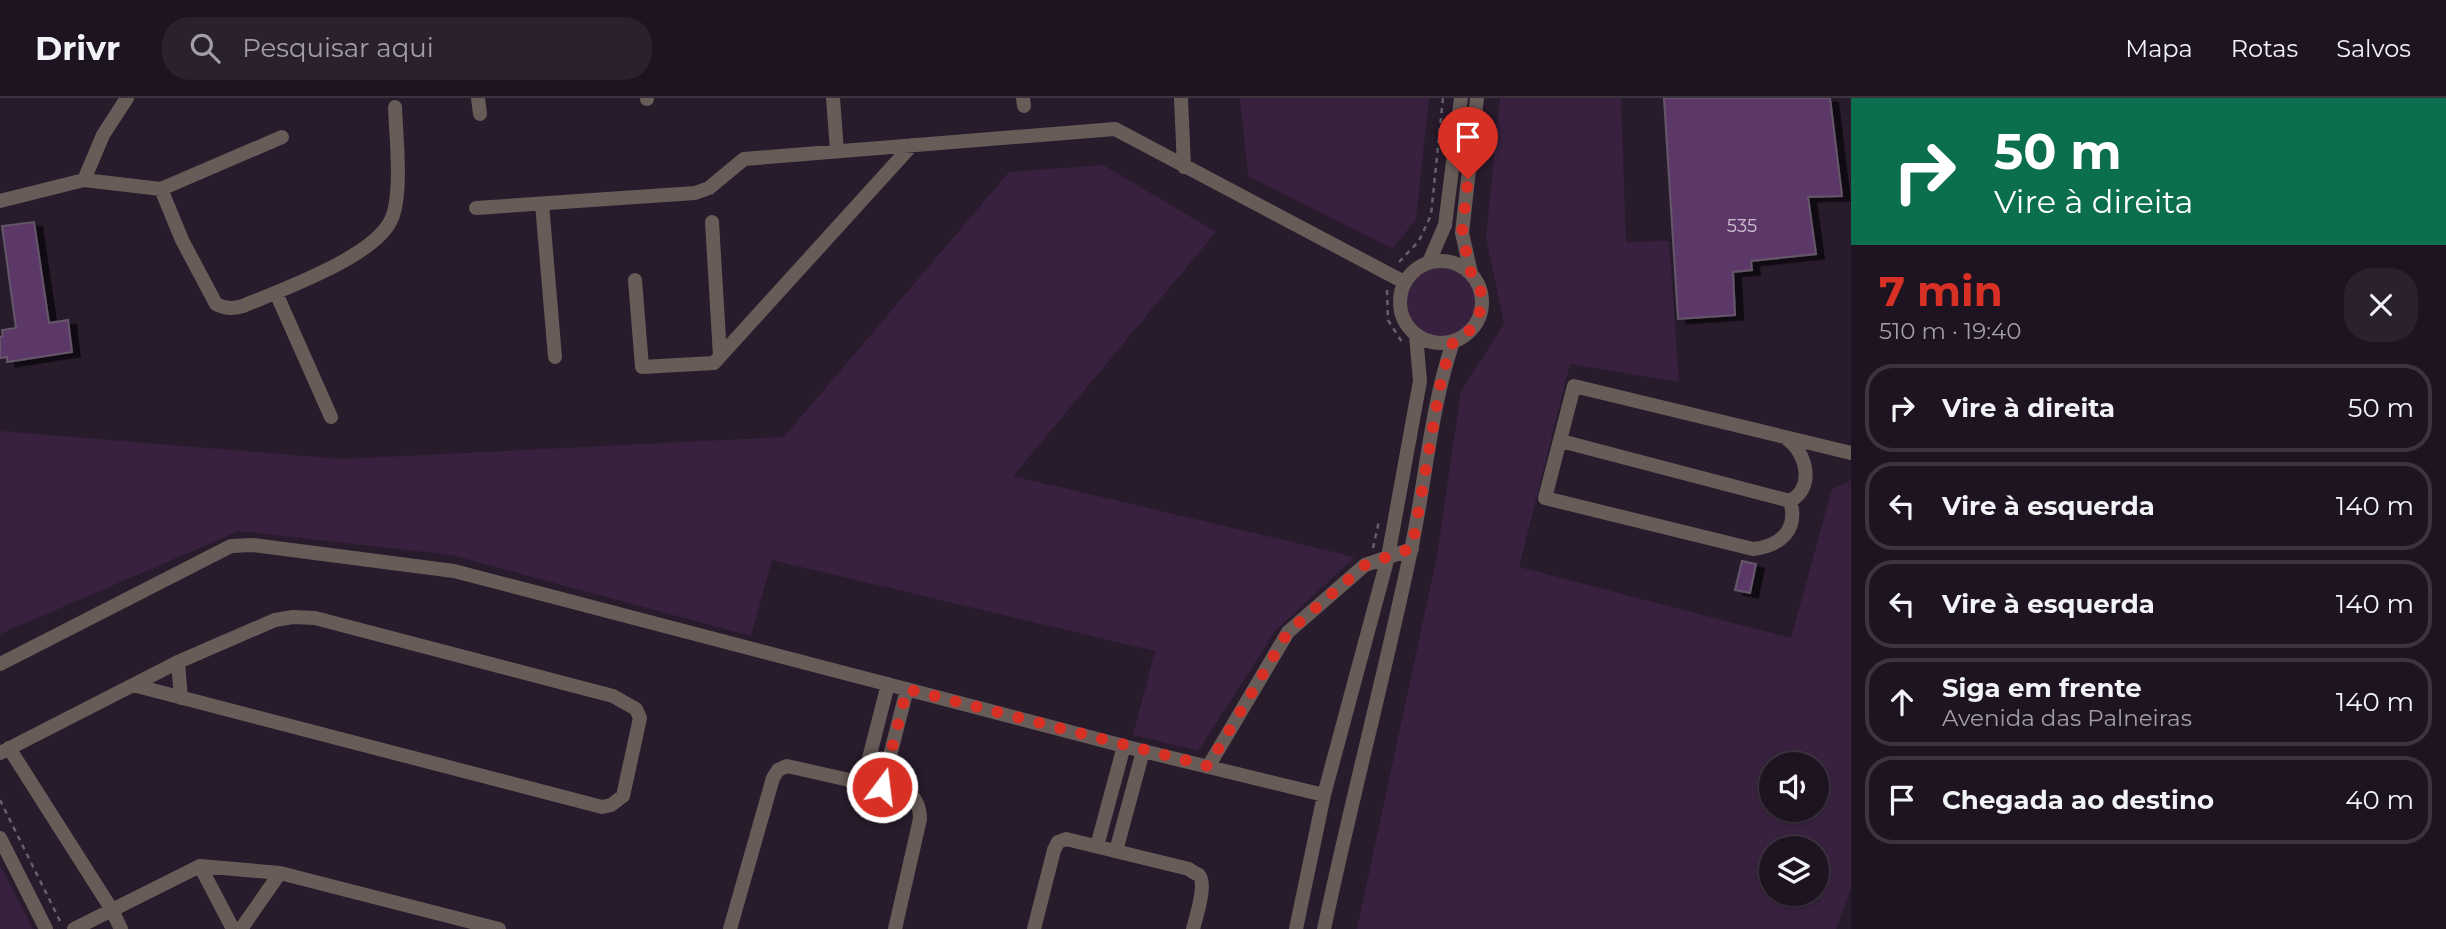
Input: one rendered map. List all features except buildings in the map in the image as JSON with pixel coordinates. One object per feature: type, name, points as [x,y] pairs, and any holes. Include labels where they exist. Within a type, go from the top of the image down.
[{"type":"street","points":[[84,180],[103,135],[127,98]]},
{"type":"street","points":[[478,98],[480,114]]},
{"type":"street","points":[[833,98],[836,151]]},
{"type":"street","points":[[1181,98],[1184,167]]},
{"type":"street","points":[[1429,262],[1445,225],[1461,98]]},
{"type":"street","points":[[1471,273],[1451,262],[1429,262],[1419,266],[1404,282],[1399,304],[1407,327],[1427,341],[1440,344],[1453,342],[1473,328],[1482,306],[1482,294],[1471,273],[1462,233],[1477,98]]},
{"type":"street","points":[[161,189],[182,240],[216,304],[234,309],[276,293],[355,255],[390,222],[394,210],[397,167],[395,107]]},
{"type":"street","points":[[476,208],[695,193],[709,188],[744,159],[1115,129],[1404,282]]},
{"type":"street","points":[[0,201],[84,180],[161,189],[282,137]]},
{"type":"street","points":[[635,280],[642,367],[714,363],[912,145]]},
{"type":"street","points":[[542,204],[555,357]]},
{"type":"street","points":[[712,222],[720,356]]},
{"type":"street","points":[[276,293],[331,417]]},
{"type":"street","points":[[1296,929],[1324,795],[1388,557],[1420,381],[1416,335]]},
{"type":"street","points":[[1324,929],[1412,548],[1439,386],[1453,342]]},
{"type":"street","points":[[1790,501],[1793,513],[1786,533],[1777,543],[1753,550],[1545,498],[1574,386],[1851,453]]},
{"type":"street","points":[[1561,441],[1790,501],[1798,497],[1806,474],[1798,447],[1787,439]]},
{"type":"street","points":[[1804,460],[1812,450],[1823,447]]},
{"type":"street","points":[[0,664],[231,546],[253,545],[454,571],[1143,751],[1324,795]]},
{"type":"street","points":[[1208,766],[1288,632],[1365,565],[1412,548]]},
{"type":"street","points":[[121,929],[5,750],[178,662],[275,620],[315,618],[613,696],[636,709],[640,718],[623,796],[611,805],[601,807],[133,685]]},
{"type":"street","points":[[178,662],[181,698]]},
{"type":"street","points":[[863,782],[888,684]]},
{"type":"street","points":[[882,787],[907,689]]},
{"type":"street","points":[[1097,846],[1125,746]]},
{"type":"street","points":[[1116,851],[1143,751]]},
{"type":"street","points":[[730,929],[773,778],[778,770],[787,766],[911,794],[920,810],[920,819],[894,929]]},
{"type":"street","points":[[0,838],[46,929]]},
{"type":"street","points":[[1034,929],[1054,850],[1058,842],[1066,839],[1189,869],[1198,874],[1201,881],[1200,898],[1193,929]]},
{"type":"street","points":[[200,866],[233,929]]},
{"type":"street","points":[[74,929],[200,866],[280,873],[499,929]]},
{"type":"street","points":[[242,929],[280,873]]},
{"type":"path","points":[[0,800],[64,929]]},
{"type":"shaded area","points":[[1240,98],[1429,98],[1416,219],[1393,249],[1248,176]]},
{"type":"shaded area","points":[[1500,98],[1621,98],[1626,242],[1669,241],[1679,382],[1570,364],[1519,567],[1791,638],[1832,489],[1851,480],[1851,888],[1836,929],[1357,929],[1437,556],[1461,391],[1504,324],[1486,237]]},
{"type":"shaded area","points":[[1103,165],[1216,232],[1013,476],[1355,557],[1276,630],[1198,751],[1133,735],[1155,651],[772,560],[751,636],[451,555],[239,531],[0,634],[0,431],[342,459],[784,437],[1009,172]]},
{"type":"shaded area","points":[[1441,267],[1466,277],[1476,302],[1466,327],[1441,337],[1416,327],[1406,302],[1416,277]]},
{"type":"shaded area","points":[[0,865],[33,929],[0,929]]},
{"type":"route","points":[[882,787],[907,689],[1208,766],[1288,632],[1365,565],[1412,548],[1442,375],[1453,342],[1473,328],[1482,306],[1482,294],[1471,273],[1462,233],[1468,179]]}]
